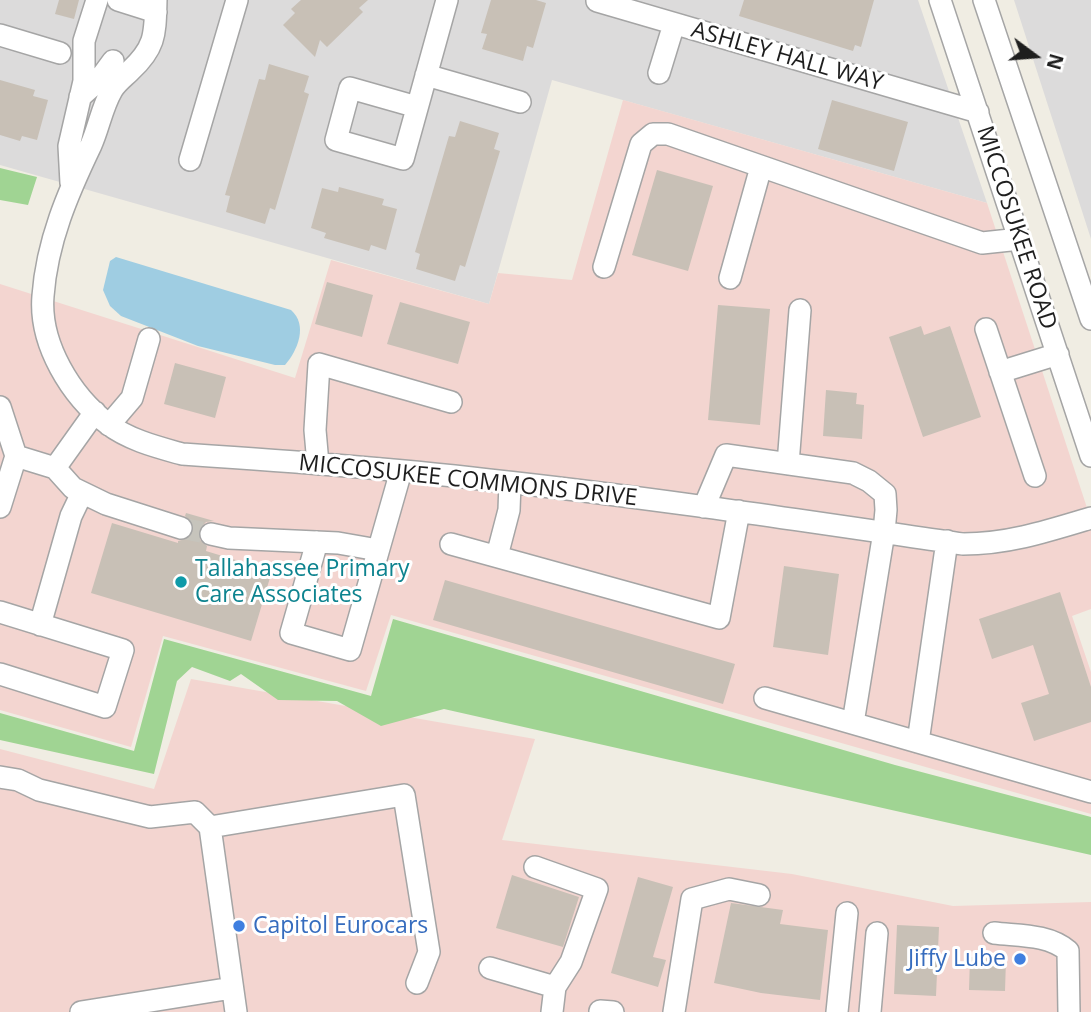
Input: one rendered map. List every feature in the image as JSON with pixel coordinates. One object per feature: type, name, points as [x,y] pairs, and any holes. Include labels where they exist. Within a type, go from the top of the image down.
[{"type":"street","points":[[71,185],[69,146],[84,81],[84,41],[97,0]]},
{"type":"street","points":[[71,185],[92,142],[112,88],[146,56],[155,34],[156,6],[118,0]]},
{"type":"street","points":[[190,160],[237,0]]},
{"type":"street","points":[[417,107],[447,0]]},
{"type":"street","name":"MICCOSUKEE ROAD","points":[[940,0],[1091,456]]},
{"type":"street","name":"MICCOSUKEE ROAD","points":[[984,0],[1091,319]]},
{"type":"street","name":"ASHLEY HALL WAY","points":[[597,1],[978,113]]},
{"type":"street","points":[[659,73],[674,24]]},
{"type":"street","points":[[0,35],[60,53]]},
{"type":"street","points":[[80,97],[99,80],[113,61]]},
{"type":"street","points":[[426,75],[520,102]]},
{"type":"street","points":[[604,267],[641,144],[653,134],[668,134],[982,243],[1020,239]]},
{"type":"street","points":[[730,278],[761,167]]},
{"type":"street","name":"MICCOSUKEE COMMONS DRIVE","points":[[71,185],[54,235],[43,299],[47,334],[57,360],[73,387],[102,419],[154,447],[182,454],[401,471],[510,483],[739,511],[947,541],[992,544],[1035,535],[1091,518]]},
{"type":"street","points":[[788,464],[800,310]]},
{"type":"street","points":[[986,328],[1035,476]]},
{"type":"street","points":[[55,468],[102,419],[132,398],[149,339]]},
{"type":"street","points":[[1000,372],[1058,354]]},
{"type":"street","points":[[318,464],[315,430],[318,364],[451,402]]},
{"type":"street","points":[[0,407],[16,456],[0,507]]},
{"type":"street","points":[[704,507],[726,455],[853,473],[885,494],[884,532],[853,723]]},
{"type":"street","points":[[16,456],[55,468],[73,488],[106,504],[181,528]]},
{"type":"street","points":[[317,542],[291,633],[350,650],[401,471]]},
{"type":"street","points":[[497,556],[509,510],[510,483]]},
{"type":"street","points":[[40,625],[71,516],[82,493]]},
{"type":"street","points":[[452,544],[719,618],[739,511]]},
{"type":"street","points":[[211,534],[229,538],[338,543],[378,550]]},
{"type":"street","points":[[918,742],[947,541]]},
{"type":"street","points":[[0,612],[123,650],[105,707],[0,674]]},
{"type":"street","points":[[765,698],[1091,792]]},
{"type":"street","points":[[0,777],[18,780],[39,790],[150,817],[195,813],[209,827],[236,1012]]},
{"type":"street","points":[[209,827],[404,795],[429,952],[417,983]]},
{"type":"street","points":[[535,867],[597,889],[571,962],[555,987],[552,1012]]},
{"type":"street","points":[[674,1012],[692,899],[729,889],[759,895]]},
{"type":"street","points":[[837,1012],[847,913]]},
{"type":"street","points":[[870,1012],[877,933]]},
{"type":"street","points":[[993,933],[1047,939],[1059,943],[1068,951],[1069,1012]]},
{"type":"street","points":[[490,968],[555,987]]},
{"type":"street","points":[[81,1012],[232,988]]},
{"type":"shaded area","points":[[0,0],[918,0],[987,203],[552,80],[489,304],[0,165]]},
{"type":"shaded area","points":[[1014,0],[1091,0],[1091,239]]},
{"type":"shaded area","points":[[623,100],[987,203],[1091,520],[1091,609],[1072,616],[1091,672],[1091,814],[391,615],[366,691],[163,636],[131,747],[0,710],[0,284],[295,378],[331,260],[489,304],[498,273],[572,280]]},
{"type":"shaded area","name":"Capitol Eurocars","points":[[191,679],[535,739],[502,840],[792,874],[953,906],[1091,902],[1091,1012],[0,1012],[0,749],[154,789]]},
{"type":"green space","points":[[0,168],[37,177],[28,205],[0,200]]},
{"type":"green space","points":[[393,619],[895,765],[1091,817],[1091,855],[444,709],[381,726],[337,701],[278,700],[241,674],[230,681],[192,667],[177,681],[154,774],[0,740],[0,713],[134,751],[164,639],[371,696]]},
{"type":"water","points":[[116,257],[291,310],[300,330],[294,352],[285,365],[275,365],[198,346],[121,316],[110,306],[103,290],[110,261]]},
{"type":"building","points":[[59,0],[79,0],[74,19],[55,14]]},
{"type":"building","points":[[301,0],[368,0],[359,8],[363,12],[327,47],[320,40],[315,57],[283,25],[295,13],[291,9]]},
{"type":"building","points":[[491,0],[536,0],[546,3],[533,48],[527,46],[523,61],[482,49],[487,34],[481,33]]},
{"type":"building","points":[[744,0],[874,0],[861,47],[855,45],[853,51],[739,16]]},
{"type":"building","points":[[269,64],[309,76],[304,92],[309,94],[275,210],[270,208],[265,224],[226,212],[230,196],[225,195],[259,79],[265,80]]},
{"type":"building","points":[[0,80],[35,90],[33,96],[48,100],[37,140],[22,136],[20,141],[0,135]]},
{"type":"building","points":[[832,100],[908,122],[894,171],[818,149]]},
{"type":"building","points":[[460,121],[499,133],[494,149],[500,151],[465,267],[460,265],[455,281],[416,269],[420,254],[415,252],[449,136],[455,137]]},
{"type":"building","points":[[657,170],[713,186],[688,271],[632,255]]},
{"type":"building","points":[[339,187],[384,199],[382,205],[397,209],[386,250],[371,245],[369,251],[324,238],[326,233],[311,228],[322,188],[338,192]]},
{"type":"building","points":[[327,282],[373,295],[362,337],[315,324]]},
{"type":"building","points":[[400,302],[470,322],[458,364],[387,344]]},
{"type":"building","points":[[718,305],[770,309],[760,425],[708,420]]},
{"type":"building","points":[[921,326],[924,335],[950,326],[981,417],[923,437],[889,337]]},
{"type":"building","points":[[175,363],[226,377],[215,418],[164,404]]},
{"type":"building","points":[[826,390],[857,393],[856,404],[864,405],[862,439],[823,436]]},
{"type":"building","name":"Tallahassee Primary Care Associates","points":[[186,513],[214,521],[206,522],[198,531],[199,539],[207,546],[206,551],[272,571],[251,641],[91,593],[112,523],[178,543],[189,538],[194,531],[194,525],[185,516]]},
{"type":"building","points":[[784,566],[839,574],[828,655],[773,647]]},
{"type":"building","points":[[445,580],[735,664],[723,704],[433,620]]},
{"type":"building","points":[[1060,592],[1091,687],[1091,722],[1034,741],[1021,703],[1049,694],[1033,645],[992,659],[979,619]]},
{"type":"building","points":[[512,875],[579,897],[563,947],[496,928]]},
{"type":"building","points":[[638,877],[673,887],[653,957],[666,960],[658,987],[611,973]]},
{"type":"building","points":[[731,903],[783,910],[780,924],[828,930],[820,1000],[761,993],[714,983]]},
{"type":"building","points":[[897,925],[939,927],[936,996],[894,994]]},
{"type":"building","points":[[970,957],[1006,959],[1005,991],[969,990]]},
{"type":"tunnel","points":[[181,528],[211,534]]},
{"type":"place","name":"Tallahassee Primary Care Associates","points":[[181,582]]},
{"type":"place","name":"Capitol Eurocars","points":[[239,926]]},
{"type":"place","name":"Jiffy Lube","points":[[1020,959]]}]
